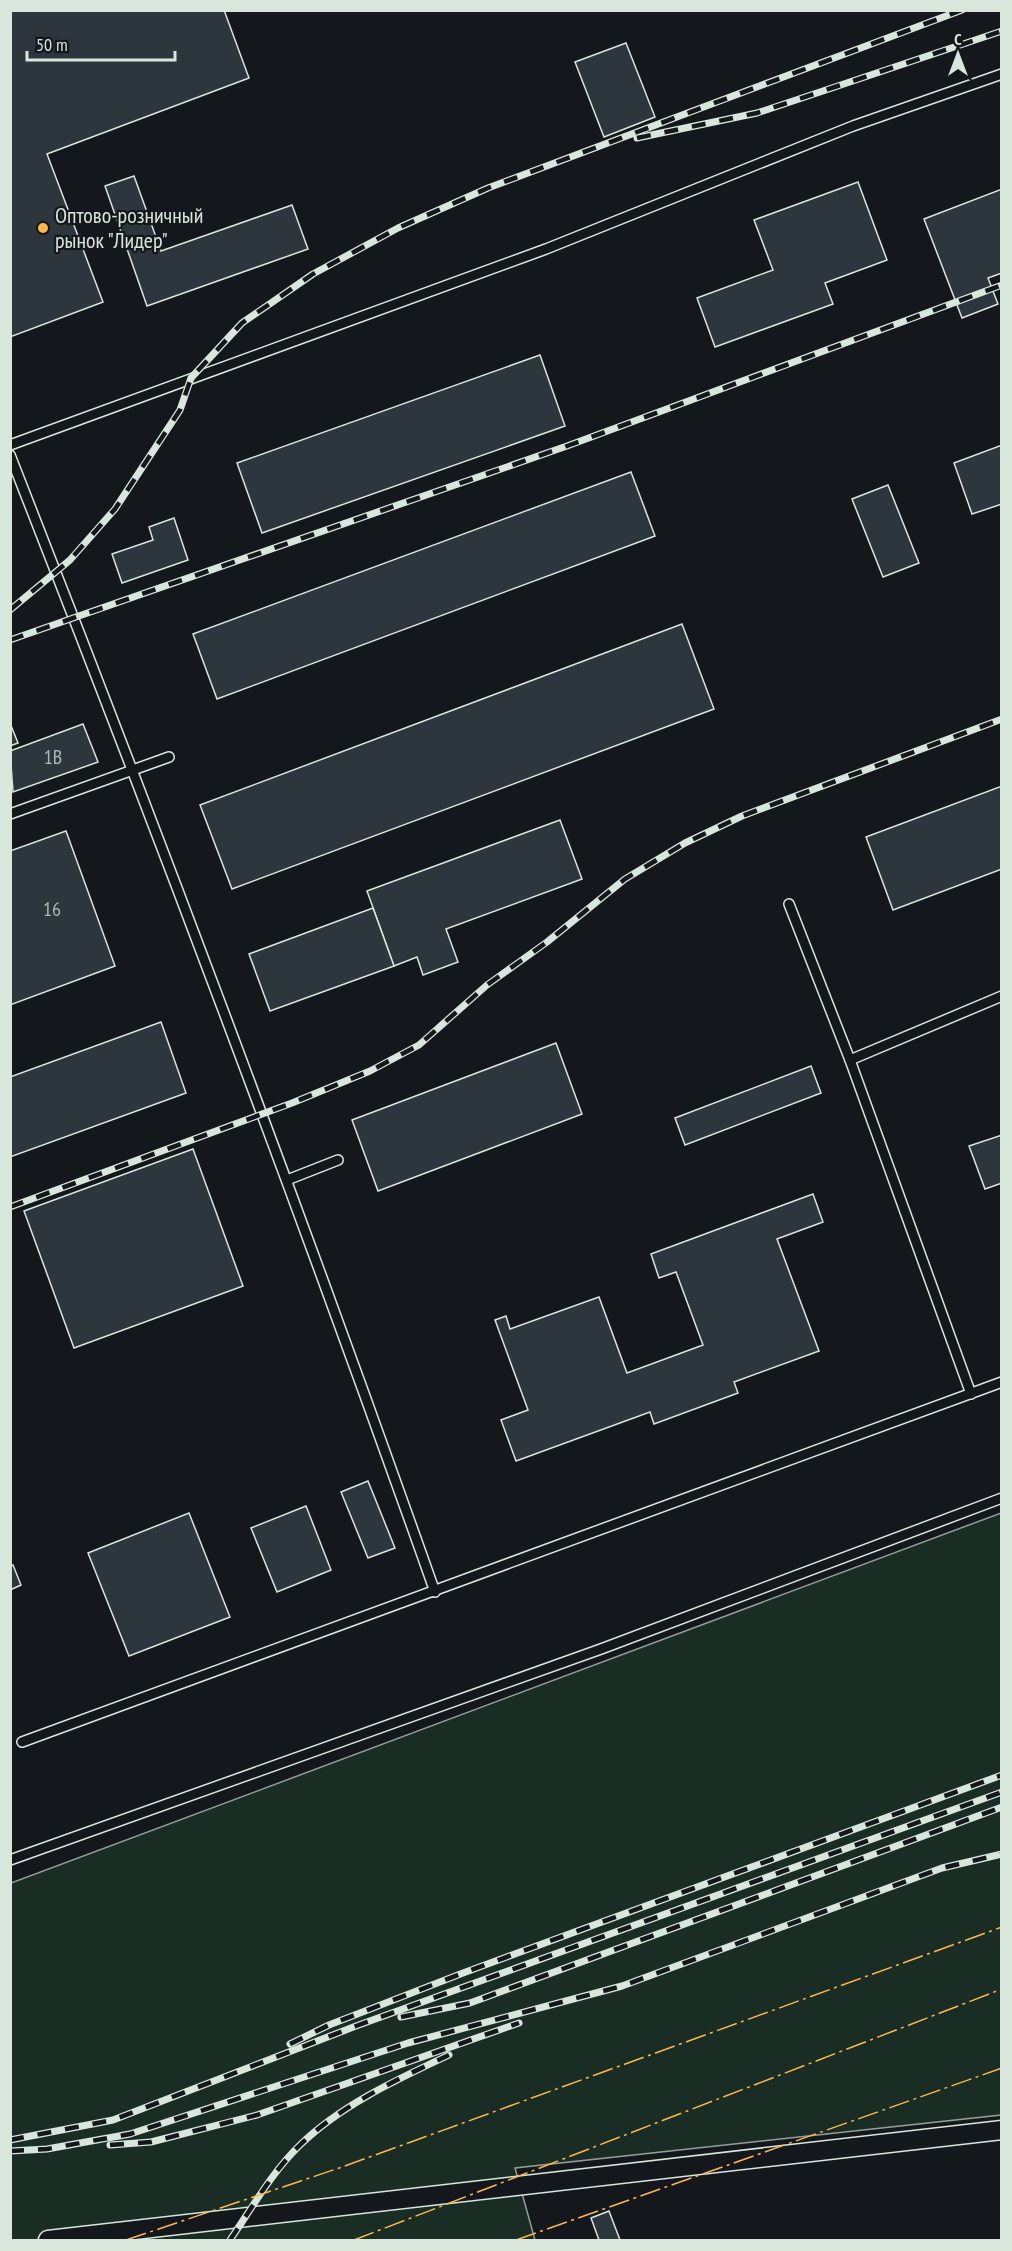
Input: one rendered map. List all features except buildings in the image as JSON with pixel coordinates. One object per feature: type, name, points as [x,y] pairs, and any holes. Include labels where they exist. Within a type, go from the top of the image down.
[{"type":"street","points":[[48,2241],[1002,2130]]},
{"type":"lane","points":[[10,445],[546,249],[853,126],[1002,74]]},
{"type":"lane","points":[[10,455],[134,769],[256,1105],[287,1180],[435,1592]]},
{"type":"lane","points":[[10,814],[169,757]]},
{"type":"lane","points":[[789,904],[850,1060],[971,1394]]},
{"type":"lane","points":[[850,1060],[1002,996]]},
{"type":"lane","points":[[287,1180],[338,1160]]},
{"type":"lane","points":[[22,1742],[1002,1382]]},
{"type":"lane","points":[[10,1860],[601,1649],[1002,1498]]},
{"type":"green space","points":[[1001,1513],[1001,2115],[515,2168],[535,2240],[11,2240],[11,1883]]},
{"type":"railway","points":[[10,610],[70,560],[115,509],[180,410],[191,378],[242,323],[313,274],[398,228],[488,188],[962,10]]},
{"type":"railway","points":[[637,138],[757,113],[1002,31]]},
{"type":"railway","points":[[10,640],[567,446],[1002,285]]},
{"type":"railway","points":[[10,1207],[292,1103],[370,1071],[419,1045],[487,985],[547,942],[625,879],[685,843],[742,816],[1002,719]]},
{"type":"railway","points":[[290,2044],[329,2025],[463,1973],[1002,1775]]},
{"type":"railway","points":[[10,2140],[113,2120],[356,2026],[1002,1792]]},
{"type":"railway","points":[[401,2017],[470,2003],[1002,1807]]},
{"type":"railway","points":[[10,2151],[47,2149],[130,2134],[408,2043],[622,1986],[942,1868],[1002,1854]]},
{"type":"railway","points":[[110,2145],[151,2142],[257,2115],[519,2023]]},
{"type":"railway","points":[[230,2240],[280,2167],[316,2131],[333,2117],[371,2094],[449,2055]]},
{"type":"power","points":[[126,2240],[342,2167],[1002,1927]]},
{"type":"power","points":[[354,2240],[1002,1989]]},
{"type":"power","points":[[516,2240],[1002,2068]]},
{"type":"place","name":"Оптово-розничный рынок \"Лидер\"","points":[[43,228]]}]
